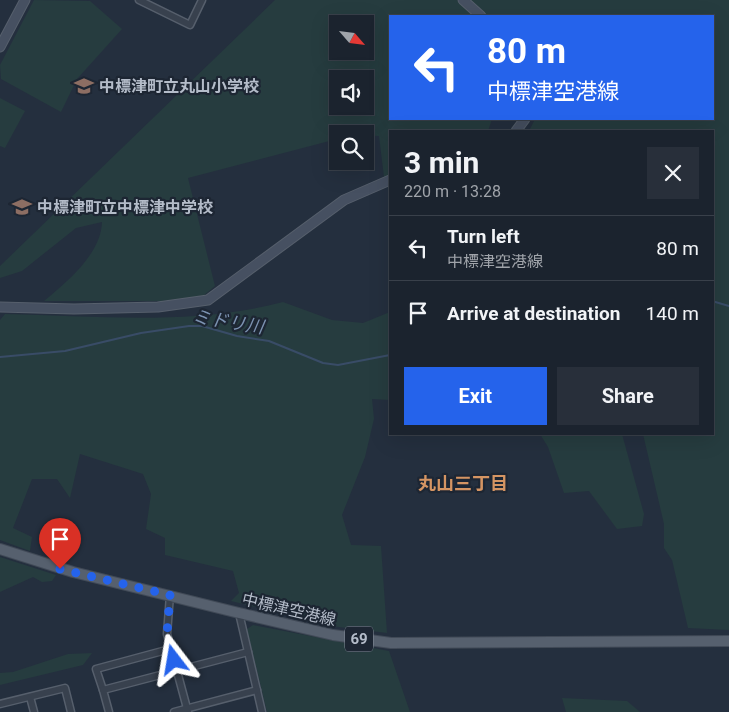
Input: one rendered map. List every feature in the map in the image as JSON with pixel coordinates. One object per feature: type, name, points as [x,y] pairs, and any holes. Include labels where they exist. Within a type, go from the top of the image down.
[{"type":"main road","name":"中標津空港線","points":[[0,549],[73,572],[238,613],[332,635],[391,643],[729,641]]},
{"type":"street","points":[[0,47],[25,0]]},
{"type":"street","points":[[139,0],[190,25],[202,0]]},
{"type":"street","points":[[463,0],[480,15]]},
{"type":"street","points":[[0,307],[158,307],[208,300],[344,200],[389,180]]},
{"type":"street","points":[[170,595],[167,634],[188,710]]},
{"type":"street","points":[[238,613],[262,712]]},
{"type":"street","points":[[109,712],[96,669],[170,649]]},
{"type":"street","points":[[103,690],[248,652]]},
{"type":"street","points":[[0,704],[66,688],[71,712]]},
{"type":"street","points":[[174,712],[188,710],[258,690]]},
{"type":"street","points":[[30,697],[34,712]]},
{"type":"green space","points":[[34,0],[90,1],[122,29],[77,79],[61,112],[1,79],[0,65]]},
{"type":"green space","points":[[275,0],[457,0],[474,15],[389,15],[389,120],[492,120],[488,130],[389,130],[389,176],[384,177],[379,136],[374,136],[374,125],[329,125],[329,141],[188,178],[215,286],[203,296],[162,301],[44,301],[72,276],[89,256],[96,245],[102,222],[76,228],[22,271],[0,278],[0,266]]},
{"type":"green space","points":[[469,0],[729,0],[729,630],[688,628],[672,560],[664,548],[664,524],[643,435],[714,435],[714,130],[530,130],[534,120],[714,120],[714,15],[485,15]]},
{"type":"green space","points":[[0,98],[25,111],[5,148],[0,146]]},
{"type":"green space","points":[[283,302],[332,320],[363,323],[389,312],[389,400],[372,399],[374,419],[365,457],[342,515],[351,545],[381,546],[387,633],[331,626],[231,601],[239,593],[233,571],[165,555],[165,538],[146,529],[151,494],[143,474],[80,454],[70,498],[57,479],[32,479],[13,528],[32,537],[30,551],[0,540],[0,320],[5,314],[145,318],[215,314]]},
{"type":"green space","points":[[541,435],[622,435],[644,514],[642,526],[617,529],[589,491],[564,493],[548,447]]},
{"type":"green space","points":[[0,557],[56,575],[52,581],[42,582],[33,577],[0,592]]},
{"type":"green space","points":[[253,625],[389,651],[410,712],[267,712],[247,629]]},
{"type":"green space","points":[[92,653],[83,665],[0,685],[0,673],[13,672],[68,654]]},
{"type":"green space","points":[[562,698],[627,701],[640,712],[566,712]]},
{"type":"waterway","name":"ミドリ川","points":[[714,302],[729,306]]},
{"type":"waterway","name":"ミドリ川","points":[[0,357],[65,351],[141,333],[189,326],[202,326],[237,336],[269,341],[323,363],[338,365],[389,355]]},
{"type":"place","name":"中標津町立丸山小学校","points":[[84,86]]},
{"type":"place","name":"中標津町立中標津中学校","points":[[22,207]]},
{"type":"district","name":"丸山三丁目","points":[[463,484]]},
{"type":"route","points":[[60,569],[170,595],[167,634],[174,660]]}]
